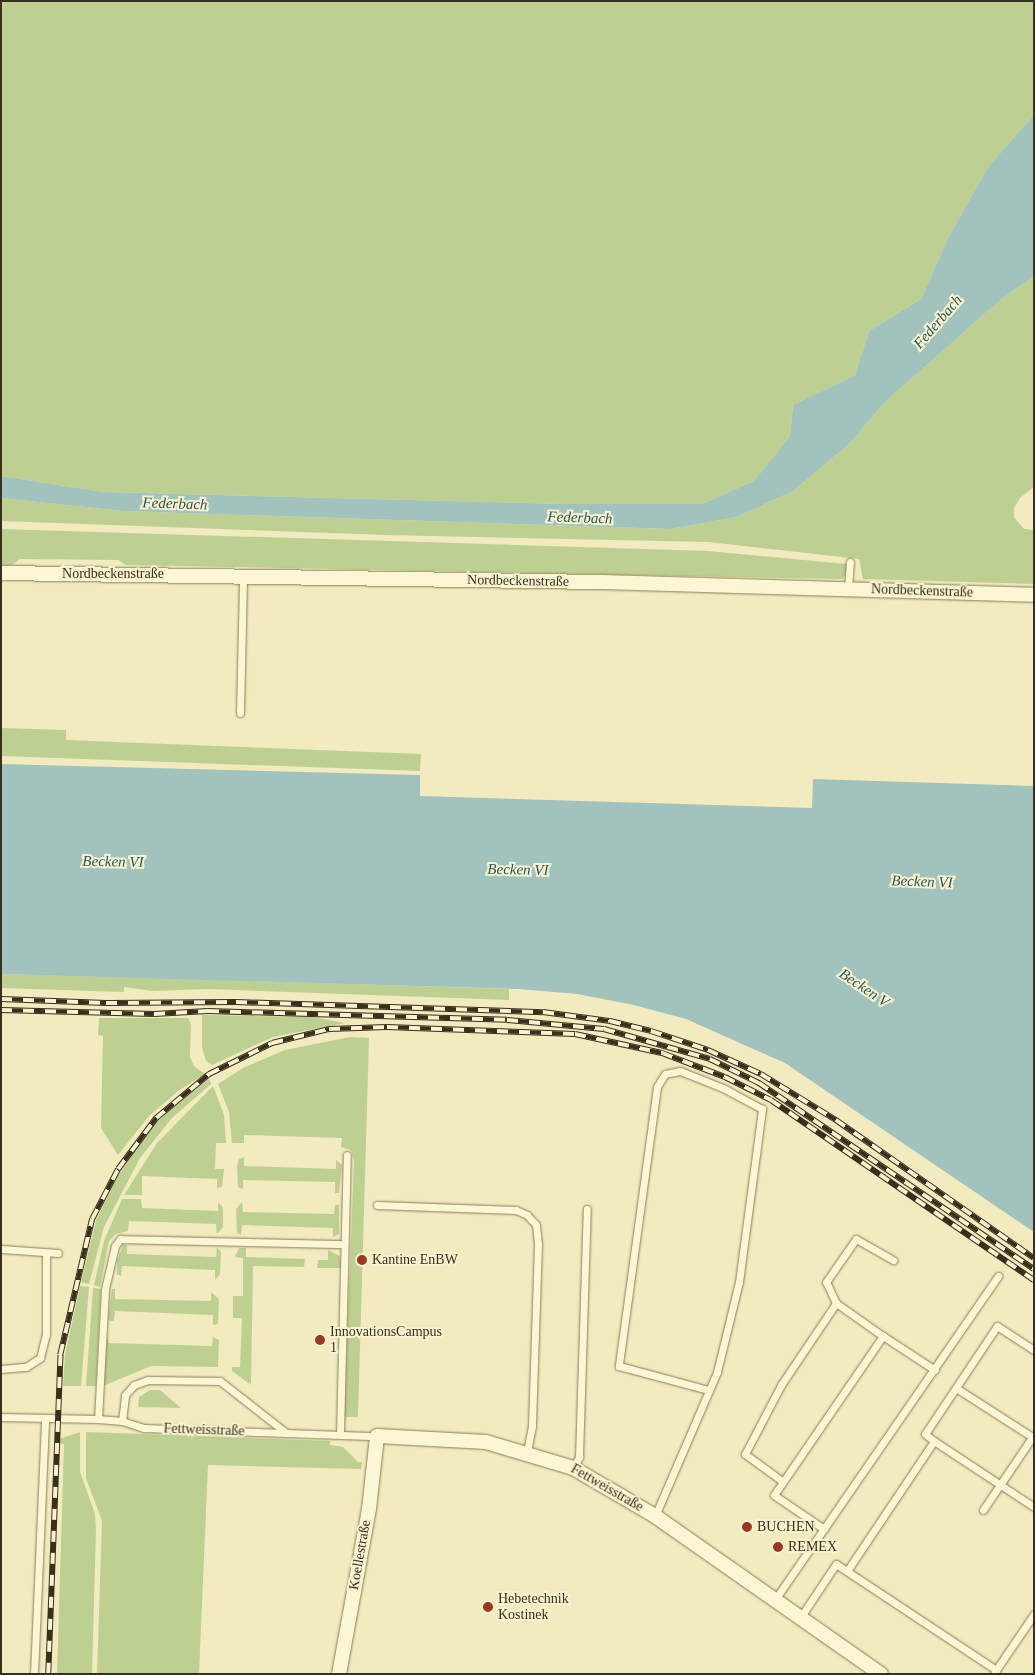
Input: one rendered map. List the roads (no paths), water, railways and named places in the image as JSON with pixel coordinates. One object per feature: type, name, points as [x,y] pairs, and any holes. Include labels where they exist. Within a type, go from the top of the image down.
[{"type":"street","name":"Nordbeckenstraße","points":[[1,573],[244,576],[848,589],[1034,595]]},
{"type":"street","name":"Fettweisstraße","points":[[377,1436],[486,1442],[527,1452],[573,1468],[655,1516],[881,1674]]},
{"type":"street","name":"Koellestraße","points":[[339,1674],[369,1509],[377,1436]]},
{"type":"lane","points":[[848,589],[850,562]]},
{"type":"lane","points":[[240,713],[244,576]]},
{"type":"lane","points":[[655,1516],[717,1372],[739,1282],[762,1109],[724,1088],[680,1071],[665,1074],[657,1087],[619,1366],[708,1390]]},
{"type":"lane","points":[[340,1434],[347,1154]]},
{"type":"lane","points":[[377,1205],[516,1210],[527,1215],[536,1225],[538,1244],[532,1426],[527,1452]]},
{"type":"lane","points":[[573,1468],[579,1457],[587,1209]]},
{"type":"lane","points":[[98,1419],[106,1283],[115,1246],[120,1239],[344,1244]]},
{"type":"lane","points":[[893,1260],[856,1239],[826,1282],[836,1303],[935,1370]]},
{"type":"lane","points":[[1,1249],[58,1253]]},
{"type":"lane","points":[[1,1369],[35,1364],[45,1347],[46,1253]]},
{"type":"lane","points":[[774,1601],[998,1276]]},
{"type":"lane","points":[[782,1481],[745,1454],[781,1385],[836,1303]]},
{"type":"lane","points":[[1034,1350],[997,1326],[925,1434],[1034,1507]]},
{"type":"lane","points":[[824,1529],[774,1495],[883,1336]]},
{"type":"lane","name":"Fettweisstraße","points":[[122,1421],[125,1395],[134,1385],[148,1380],[220,1381],[286,1433]]},
{"type":"lane","points":[[956,1388],[1033,1437],[984,1510]]},
{"type":"lane","name":"Fettweisstraße","points":[[1,1417],[98,1419],[122,1421],[144,1428],[377,1436]]},
{"type":"lane","points":[[34,1674],[45,1418]]},
{"type":"lane","points":[[847,1571],[934,1440]]},
{"type":"lane","points":[[800,1618],[836,1564],[995,1672],[1034,1614]]},
{"type":"water","name":"Federbach","points":[[1034,115],[1034,276],[999,301],[884,403],[848,445],[793,491],[737,517],[670,529],[123,511],[1,498],[1,476],[104,492],[564,504],[702,504],[754,481],[790,436],[793,405],[855,375],[869,331],[921,299],[948,238],[988,167]]},
{"type":"water","points":[[1,764],[420,775],[420,796],[812,808],[813,779],[1034,786],[1034,1232],[785,1063],[686,1019],[634,1005],[577,994],[519,989],[1,974]]},
{"type":"railway","points":[[1,999],[106,1003],[236,1002],[543,1012],[610,1021],[651,1031],[708,1050],[761,1074],[836,1120],[1034,1258]]},
{"type":"railway","points":[[1,1010],[154,1014],[208,1011],[507,1020],[604,1029],[710,1059],[759,1083],[1034,1269]]},
{"type":"railway","points":[[48,1674],[60,1355],[92,1219],[118,1169],[156,1118],[209,1074],[272,1043],[329,1029],[387,1027],[575,1034],[662,1053],[725,1077],[771,1100],[1034,1280]]},
{"type":"place","name":"Kantine EnBW","points":[[362,1260]]},
{"type":"place","name":"InnovationsCampus 1","points":[[320,1340]]},
{"type":"place","name":"BUCHEN","points":[[747,1527]]},
{"type":"place","name":"REMEX","points":[[778,1547]]},
{"type":"place","name":"Hebetechnik Kostinek","points":[[488,1607]]},
{"type":"water label","name":"Becken VI","points":[[113,862]]},
{"type":"water label","name":"Becken VI","points":[[518,870]]},
{"type":"water label","name":"Becken VI","points":[[922,882]]},
{"type":"water label","name":"Becken V","points":[[864,988]]}]
